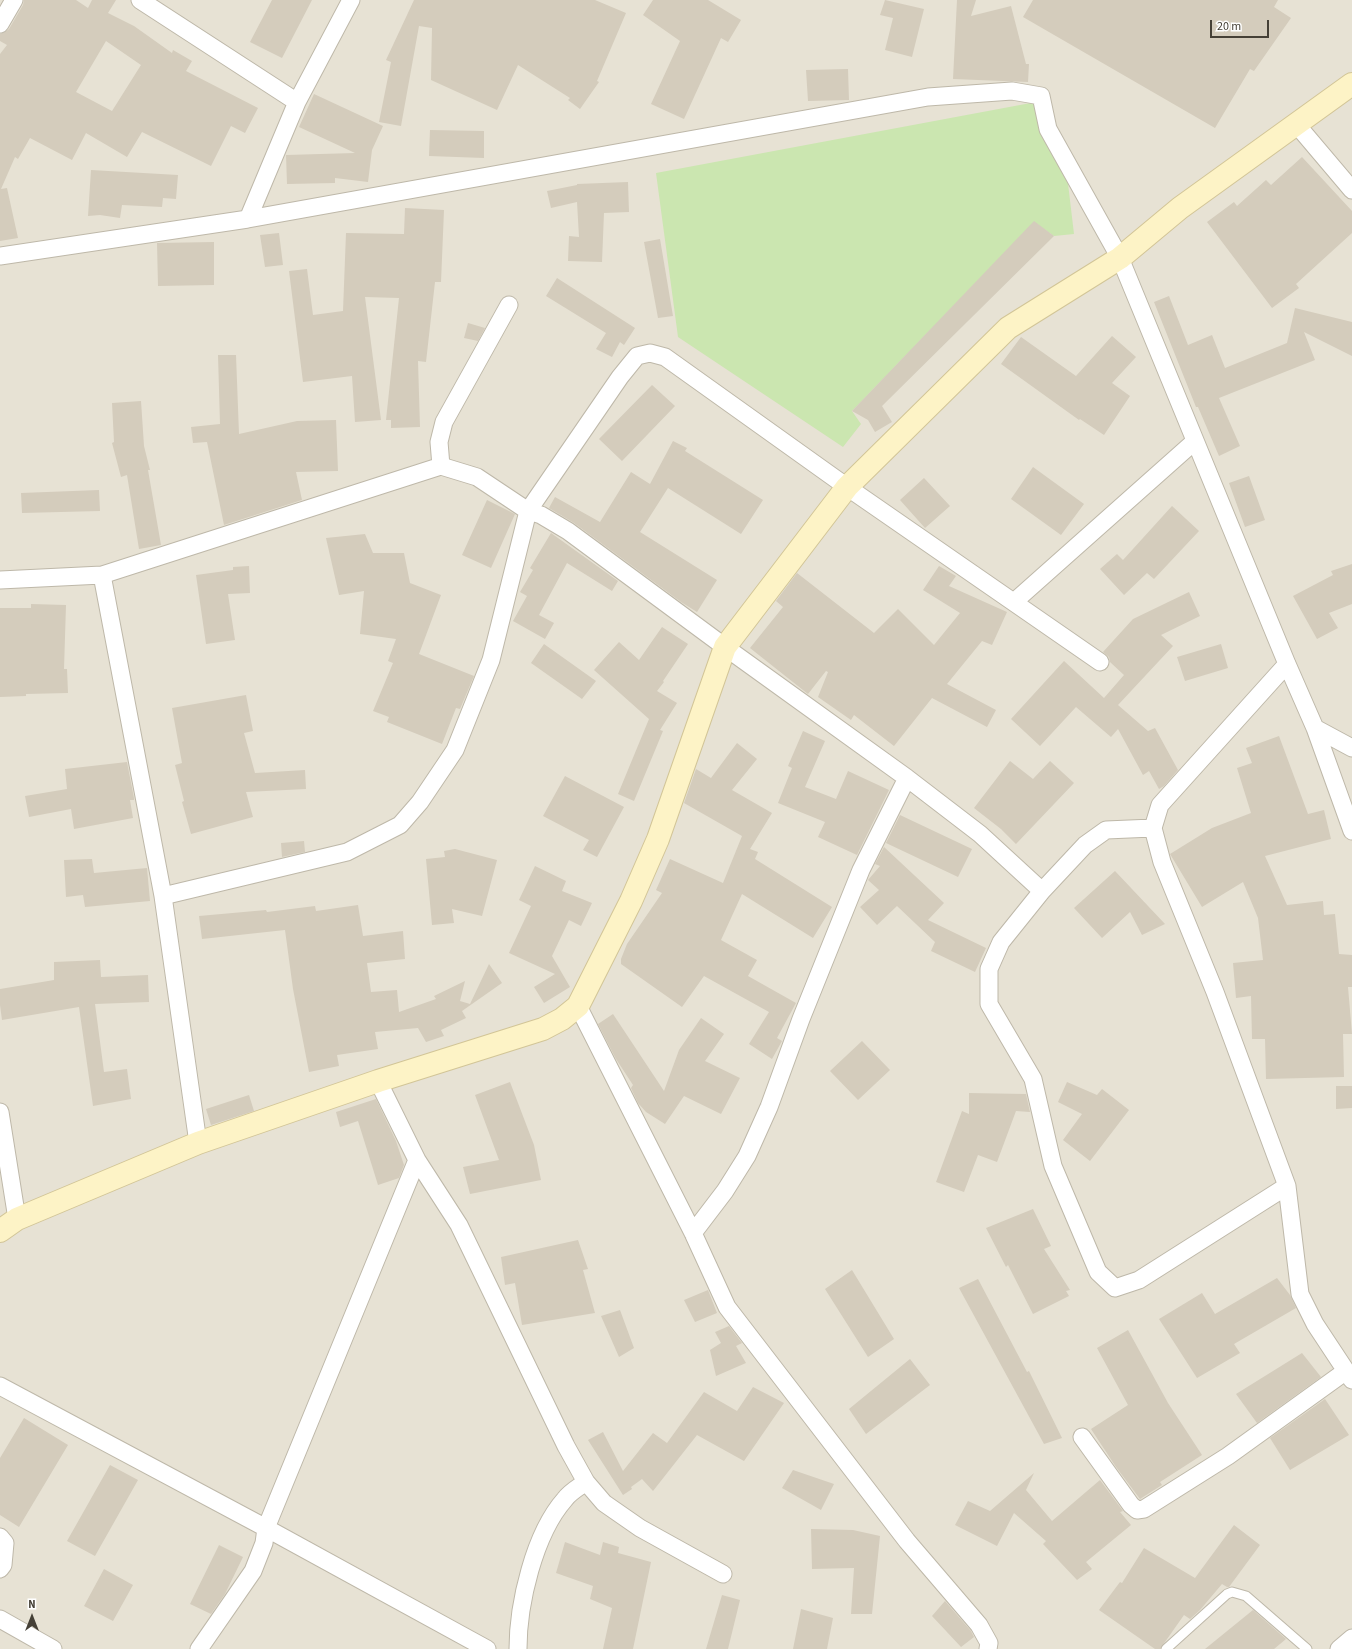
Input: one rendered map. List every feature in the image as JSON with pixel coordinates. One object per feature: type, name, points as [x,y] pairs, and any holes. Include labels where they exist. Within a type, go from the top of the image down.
[{"type":"street","points":[[0,24],[14,0]]},
{"type":"street","points":[[140,0],[297,102]]},
{"type":"street","points":[[248,219],[297,102],[351,0]]},
{"type":"street","points":[[0,1112],[9,1225],[198,1143],[378,1081],[543,1029],[562,1019],[578,1006],[631,901],[658,839],[725,647],[847,487],[1008,328],[1120,258],[1180,208],[1352,84]]},
{"type":"street","points":[[0,256],[248,219],[928,97],[1012,91],[1041,96],[1048,129],[1120,258],[1286,664],[1315,728],[1352,831]]},
{"type":"street","points":[[1297,124],[1352,190]]},
{"type":"street","points":[[441,466],[439,442],[444,422],[509,305]]},
{"type":"street","points":[[163,896],[347,852],[400,825],[420,802],[455,750],[491,660],[528,511],[620,377],[637,356],[650,353],[665,357],[677,364],[847,487],[1014,601],[1100,662]]},
{"type":"street","points":[[1014,601],[1195,441]]},
{"type":"street","points":[[0,580],[102,575],[441,466],[477,477],[528,511],[541,515],[568,531],[725,647],[907,778],[980,834],[1042,891]]},
{"type":"street","points":[[102,575],[163,896],[198,1143]]},
{"type":"street","points":[[1082,1437],[1131,1505],[1137,1510],[1144,1509],[1228,1456],[1349,1375],[1315,1324],[1300,1294],[1286,1186],[1215,992],[1162,862],[1153,828],[1160,804],[1286,664]]},
{"type":"street","points":[[1315,728],[1352,748]]},
{"type":"street","points":[[693,1233],[726,1191],[747,1156],[769,1107],[801,1019],[861,870],[907,778]]},
{"type":"street","points":[[1153,828],[1106,830],[1085,845],[1042,891],[1001,942],[989,969],[989,1004],[1033,1079],[1053,1166],[1098,1272],[1115,1288],[1139,1280],[1286,1186]]},
{"type":"street","points":[[578,1006],[693,1233],[728,1307],[907,1541],[979,1625],[989,1643],[988,1649]]},
{"type":"street","points":[[378,1081],[417,1160],[459,1225],[566,1446],[586,1482],[604,1503],[640,1528],[723,1574]]},
{"type":"street","points":[[198,1649],[253,1571],[264,1543],[266,1528],[417,1160]]},
{"type":"street","points":[[0,1386],[266,1528],[487,1649]]},
{"type":"street","points":[[518,1649],[518,1628],[532,1563],[550,1520],[565,1498],[586,1482]]},
{"type":"street","points":[[0,1537],[5,1543],[3,1565],[0,1569]]},
{"type":"street","points":[[0,1619],[53,1649]]},
{"type":"street","points":[[1338,1649],[1352,1638]]},
{"type":"lane","points":[[1166,1649],[1227,1594],[1232,1592],[1246,1596],[1307,1649]]},
{"type":"shaded area","points":[[0,0],[1352,0],[1352,1649],[0,1649]]},
{"type":"green space","points":[[1036,102],[1067,175],[1074,234],[1054,236],[1034,222],[852,411],[861,424],[843,447],[678,337],[656,173]]},
{"type":"building","points":[[24,0],[76,0],[88,8],[92,0],[116,0],[108,13],[134,26],[172,53],[173,50],[192,61],[186,71],[258,108],[245,133],[231,126],[211,166],[142,132],[127,157],[86,133],[72,160],[30,138],[18,159],[15,157],[1,189],[7,188],[18,238],[0,241],[0,54],[7,45],[0,41],[0,34],[9,29],[23,5]],"holes":[[[106,41],[141,65],[112,111],[76,92]]]},
{"type":"building","points":[[272,0],[312,0],[282,58],[250,42]]},
{"type":"building","points":[[414,0],[595,0],[626,13],[597,81],[599,82],[580,109],[568,100],[570,98],[518,65],[497,110],[431,80],[432,28],[419,26],[401,126],[379,122],[391,62],[386,60]]},
{"type":"building","points":[[653,0],[708,0],[741,20],[728,42],[721,38],[684,119],[651,104],[680,41],[643,15]]},
{"type":"building","points":[[885,0],[924,9],[912,57],[885,50],[893,18],[880,15]]},
{"type":"building","points":[[957,0],[976,0],[971,16],[1011,6],[1026,64],[1029,64],[1028,82],[953,79]]},
{"type":"building","points":[[1033,0],[1278,0],[1274,7],[1291,18],[1254,71],[1250,69],[1215,128],[1023,17]]},
{"type":"building","points":[[848,69],[849,100],[808,101],[806,70]]},
{"type":"building","points":[[314,94],[383,126],[372,150],[368,182],[335,178],[335,183],[287,184],[286,155],[355,153],[299,127]]},
{"type":"building","points":[[430,130],[484,131],[484,158],[429,156]]},
{"type":"building","points":[[1302,157],[1352,211],[1352,233],[1296,284],[1299,288],[1272,308],[1207,222],[1234,202],[1237,206],[1266,180],[1271,185]]},
{"type":"building","points":[[91,170],[178,175],[176,199],[163,198],[162,207],[122,205],[120,218],[100,215],[88,216]]},
{"type":"building","points":[[628,182],[629,212],[604,213],[602,262],[568,261],[569,236],[579,237],[577,202],[551,208],[547,191],[577,184]]},
{"type":"building","points":[[405,208],[444,210],[441,282],[435,282],[426,362],[418,361],[420,427],[391,428],[391,420],[386,420],[399,298],[365,297],[381,420],[355,422],[352,376],[303,382],[289,271],[307,269],[313,315],[343,311],[346,233],[404,234]]},
{"type":"building","points":[[1034,221],[1054,236],[882,406],[892,422],[875,432],[868,420],[852,411]]},
{"type":"building","points":[[279,233],[283,265],[265,267],[260,235]]},
{"type":"building","points":[[660,239],[673,316],[658,318],[644,242]]},
{"type":"building","points":[[214,242],[214,285],[158,286],[157,243]]},
{"type":"building","points":[[557,278],[635,328],[624,345],[620,342],[612,357],[596,349],[606,333],[546,296]]},
{"type":"building","points":[[1169,296],[1188,345],[1212,335],[1225,368],[1287,343],[1295,308],[1352,322],[1352,356],[1304,332],[1315,360],[1219,398],[1240,446],[1219,456],[1198,407],[1196,407],[1154,302]]},
{"type":"building","points":[[468,323],[485,328],[478,341],[464,338]]},
{"type":"building","points":[[1112,336],[1136,357],[1112,383],[1130,396],[1104,435],[1080,419],[1079,420],[1001,364],[1021,337],[1076,376]]},
{"type":"building","points":[[218,355],[236,355],[239,434],[297,421],[336,420],[338,471],[296,472],[302,500],[224,525],[207,442],[193,443],[191,427],[220,424]]},
{"type":"building","points":[[652,385],[675,406],[622,461],[599,439]]},
{"type":"building","points":[[141,401],[144,446],[150,470],[148,470],[161,545],[139,549],[127,475],[121,477],[112,443],[114,442],[112,403]]},
{"type":"building","points":[[673,441],[687,448],[685,451],[763,500],[741,534],[668,488],[640,532],[717,580],[697,612],[681,602],[574,523],[549,508],[555,497],[600,522],[631,472],[650,484]]},
{"type":"building","points":[[1033,467],[1084,504],[1061,535],[1011,499]]},
{"type":"building","points":[[1249,476],[1265,520],[1245,527],[1229,483]]},
{"type":"building","points":[[924,478],[950,506],[925,528],[900,500]]},
{"type":"building","points":[[99,490],[100,511],[22,513],[21,493]]},
{"type":"building","points":[[487,500],[515,514],[491,568],[462,555]]},
{"type":"building","points":[[1172,506],[1199,531],[1154,579],[1147,573],[1124,595],[1100,569],[1117,554],[1123,560]]},
{"type":"building","points":[[551,533],[618,581],[612,591],[567,563],[539,615],[554,623],[545,639],[513,621],[527,596],[520,592],[533,570],[530,568]]},
{"type":"building","points":[[365,534],[373,553],[404,553],[410,583],[441,595],[419,654],[474,676],[460,709],[456,708],[442,744],[387,722],[389,717],[373,711],[393,663],[388,661],[396,639],[360,634],[364,591],[339,595],[326,538]]},
{"type":"building","points":[[1352,564],[1352,604],[1329,613],[1338,628],[1317,639],[1293,596],[1333,575],[1331,571]]},
{"type":"building","points":[[249,566],[250,593],[228,594],[235,640],[206,644],[196,575],[233,570],[233,567]]},
{"type":"building","points":[[939,566],[956,576],[949,586],[1007,612],[992,645],[982,641],[947,684],[996,710],[987,727],[932,698],[894,746],[854,715],[851,720],[818,697],[828,672],[826,671],[808,694],[750,648],[783,607],[776,601],[797,573],[874,633],[898,609],[934,645],[960,613],[923,590]]},
{"type":"building","points":[[1189,592],[1200,616],[1161,635],[1173,646],[1118,705],[1148,731],[1155,728],[1178,770],[1164,786],[1159,789],[1149,771],[1143,775],[1118,729],[1111,737],[1076,707],[1040,746],[1011,719],[1064,661],[1104,698],[1124,675],[1110,662],[1109,657],[1103,652],[1133,619]]},
{"type":"building","points":[[31,604],[66,605],[64,669],[67,669],[68,693],[26,694],[26,696],[0,697],[0,608],[31,608]]},
{"type":"building","points":[[662,627],[688,644],[657,691],[677,703],[660,730],[663,731],[634,801],[618,794],[649,719],[594,670],[619,642],[639,660]]},
{"type":"building","points":[[544,644],[596,681],[582,699],[531,663]]},
{"type":"building","points":[[1221,644],[1228,668],[1185,681],[1177,657]]},
{"type":"building","points":[[246,695],[253,731],[244,733],[255,773],[305,770],[306,789],[246,792],[253,817],[191,834],[182,802],[184,801],[175,765],[182,763],[172,708]]},
{"type":"building","points":[[803,731],[825,741],[805,787],[836,799],[848,771],[889,790],[857,855],[818,837],[825,822],[778,803],[792,768],[788,766]]},
{"type":"building","points":[[1279,736],[1308,814],[1324,810],[1331,839],[1265,856],[1287,905],[1323,901],[1324,915],[1335,914],[1339,954],[1352,955],[1352,987],[1348,987],[1352,1034],[1343,1034],[1344,1077],[1266,1079],[1265,1039],[1252,1039],[1251,996],[1236,998],[1233,963],[1263,960],[1258,918],[1243,882],[1202,907],[1170,854],[1212,828],[1251,813],[1237,768],[1252,763],[1246,748]]},
{"type":"building","points":[[737,743],[757,759],[732,790],[772,813],[750,849],[758,852],[755,859],[832,907],[813,938],[742,894],[721,940],[757,960],[748,976],[796,1003],[777,1038],[782,1041],[772,1059],[749,1044],[769,1012],[704,976],[682,1007],[621,964],[621,959],[627,944],[662,893],[656,890],[670,859],[723,883],[742,836],[684,803],[696,769],[711,778]]},
{"type":"building","points":[[1010,761],[1033,779],[1050,761],[1074,783],[1016,844],[1001,829],[974,808]]},
{"type":"building","points":[[127,762],[134,798],[134,800],[130,800],[133,818],[74,829],[71,809],[29,817],[25,796],[67,789],[65,769]]},
{"type":"building","points":[[565,776],[624,807],[597,857],[583,850],[589,840],[543,816]]},
{"type":"building","points":[[900,815],[972,849],[958,877],[886,843]]},
{"type":"building","points":[[304,841],[305,852],[282,857],[281,843]]},
{"type":"building","points":[[884,847],[944,903],[928,920],[986,948],[975,972],[931,951],[935,942],[897,906],[877,925],[860,907],[879,890],[868,880],[880,866],[875,864]]},
{"type":"building","points":[[455,849],[497,860],[482,916],[452,909],[454,923],[432,925],[426,859],[445,857],[444,851]]},
{"type":"building","points":[[92,859],[94,873],[147,868],[150,901],[85,907],[83,895],[66,897],[64,860]]},
{"type":"building","points":[[535,866],[566,881],[562,891],[592,903],[581,926],[569,920],[552,956],[570,987],[544,1003],[534,987],[555,974],[509,953],[531,906],[519,900]]},
{"type":"building","points":[[1115,871],[1165,924],[1142,935],[1130,912],[1102,938],[1074,908]]},
{"type":"building","points":[[358,905],[363,936],[403,931],[405,959],[367,963],[371,992],[397,990],[399,1012],[436,999],[434,996],[465,981],[460,1001],[470,1004],[489,964],[502,983],[462,1011],[466,1018],[441,1030],[444,1036],[426,1042],[418,1028],[375,1032],[378,1049],[337,1055],[339,1066],[309,1072],[293,989],[285,930],[202,939],[199,916],[266,910],[267,912],[315,906],[316,911]]},
{"type":"building","points":[[100,960],[101,977],[148,975],[149,1002],[95,1004],[104,1072],[127,1069],[131,1099],[93,1106],[79,1007],[2,1020],[0,989],[54,980],[54,962]]},
{"type":"building","points":[[613,1014],[664,1091],[679,1050],[701,1018],[724,1034],[705,1061],[740,1078],[721,1114],[684,1096],[665,1124],[646,1112],[638,1103],[631,1088],[633,1085],[616,1059],[598,1024]]},
{"type":"building","points":[[862,1041],[890,1070],[858,1100],[830,1071]]},
{"type":"building","points":[[510,1082],[534,1145],[541,1180],[470,1194],[463,1167],[499,1160],[475,1095]]},
{"type":"building","points":[[1067,1082],[1097,1095],[1102,1089],[1129,1110],[1090,1161],[1063,1140],[1082,1114],[1058,1102]]},
{"type":"building","points":[[1336,1086],[1352,1086],[1352,1108],[1336,1109]]},
{"type":"building","points":[[969,1093],[1026,1094],[1030,1112],[1016,1111],[997,1162],[978,1155],[964,1192],[936,1182],[962,1111],[969,1114]]},
{"type":"building","points":[[249,1095],[254,1111],[211,1125],[206,1109]]},
{"type":"building","points":[[376,1099],[396,1141],[404,1165],[399,1178],[378,1185],[358,1121],[340,1127],[336,1112]]},
{"type":"building","points":[[1033,1209],[1051,1246],[1044,1249],[1070,1290],[1066,1291],[1069,1296],[1033,1314],[1008,1265],[1006,1267],[986,1228]]},
{"type":"building","points":[[578,1240],[588,1269],[583,1270],[595,1313],[522,1325],[515,1283],[505,1285],[501,1257]]},
{"type":"building","points":[[852,1270],[894,1339],[868,1357],[825,1289]]},
{"type":"building","points":[[1277,1278],[1290,1295],[1296,1308],[1234,1344],[1240,1353],[1197,1378],[1159,1319],[1202,1293],[1215,1314]]},
{"type":"building","points":[[978,1279],[1027,1372],[1029,1371],[1062,1438],[1044,1444],[959,1288]]},
{"type":"building","points":[[708,1290],[717,1313],[695,1322],[684,1300]]},
{"type":"building","points":[[620,1310],[634,1348],[619,1357],[601,1316]]},
{"type":"building","points":[[729,1326],[742,1343],[736,1346],[746,1363],[716,1376],[710,1350],[721,1343],[715,1332]]},
{"type":"building","points":[[1128,1330],[1168,1403],[1202,1455],[1160,1482],[1162,1485],[1140,1499],[1116,1467],[1091,1429],[1128,1405],[1097,1348]]},
{"type":"building","points":[[1302,1353],[1321,1377],[1257,1423],[1236,1394]]},
{"type":"building","points":[[910,1359],[930,1385],[866,1434],[849,1409]]},
{"type":"building","points":[[753,1387],[784,1403],[744,1461],[697,1435],[653,1491],[642,1479],[631,1487],[632,1489],[623,1495],[588,1440],[603,1432],[623,1471],[653,1433],[667,1443],[704,1392],[737,1411]]},
{"type":"building","points":[[1325,1399],[1349,1435],[1290,1470],[1270,1438]]},
{"type":"building","points":[[24,1418],[68,1445],[19,1527],[0,1515],[0,1458]]},
{"type":"building","points":[[110,1465],[138,1480],[95,1556],[67,1541]]},
{"type":"building","points":[[793,1470],[834,1484],[821,1510],[782,1488]]},
{"type":"building","points":[[1034,1473],[1026,1490],[1052,1521],[1100,1480],[1123,1511],[1120,1512],[1131,1525],[1086,1562],[1092,1569],[1077,1580],[1043,1544],[1046,1541],[1014,1513],[997,1546],[955,1525],[968,1501],[990,1511]]},
{"type":"building","points":[[1234,1525],[1260,1545],[1229,1587],[1222,1584],[1200,1610],[1190,1619],[1184,1615],[1160,1649],[1155,1649],[1099,1610],[1120,1582],[1122,1583],[1144,1548],[1195,1578]]},
{"type":"building","points":[[811,1529],[853,1530],[880,1536],[872,1614],[851,1614],[854,1568],[812,1569]]},
{"type":"building","points":[[565,1542],[600,1555],[603,1542],[619,1547],[618,1553],[651,1562],[633,1649],[603,1649],[612,1608],[590,1599],[593,1586],[556,1573]]},
{"type":"building","points":[[219,1545],[243,1557],[225,1594],[211,1614],[190,1604]]},
{"type":"building","points":[[104,1569],[133,1585],[113,1621],[84,1606]]},
{"type":"building","points":[[722,1595],[740,1600],[728,1649],[706,1649]]},
{"type":"building","points":[[945,1601],[971,1631],[974,1637],[961,1647],[932,1616]]},
{"type":"building","points":[[801,1609],[833,1618],[827,1649],[793,1649]]},
{"type":"building","points":[[1253,1610],[1286,1639],[1274,1649],[1205,1649]]}]
